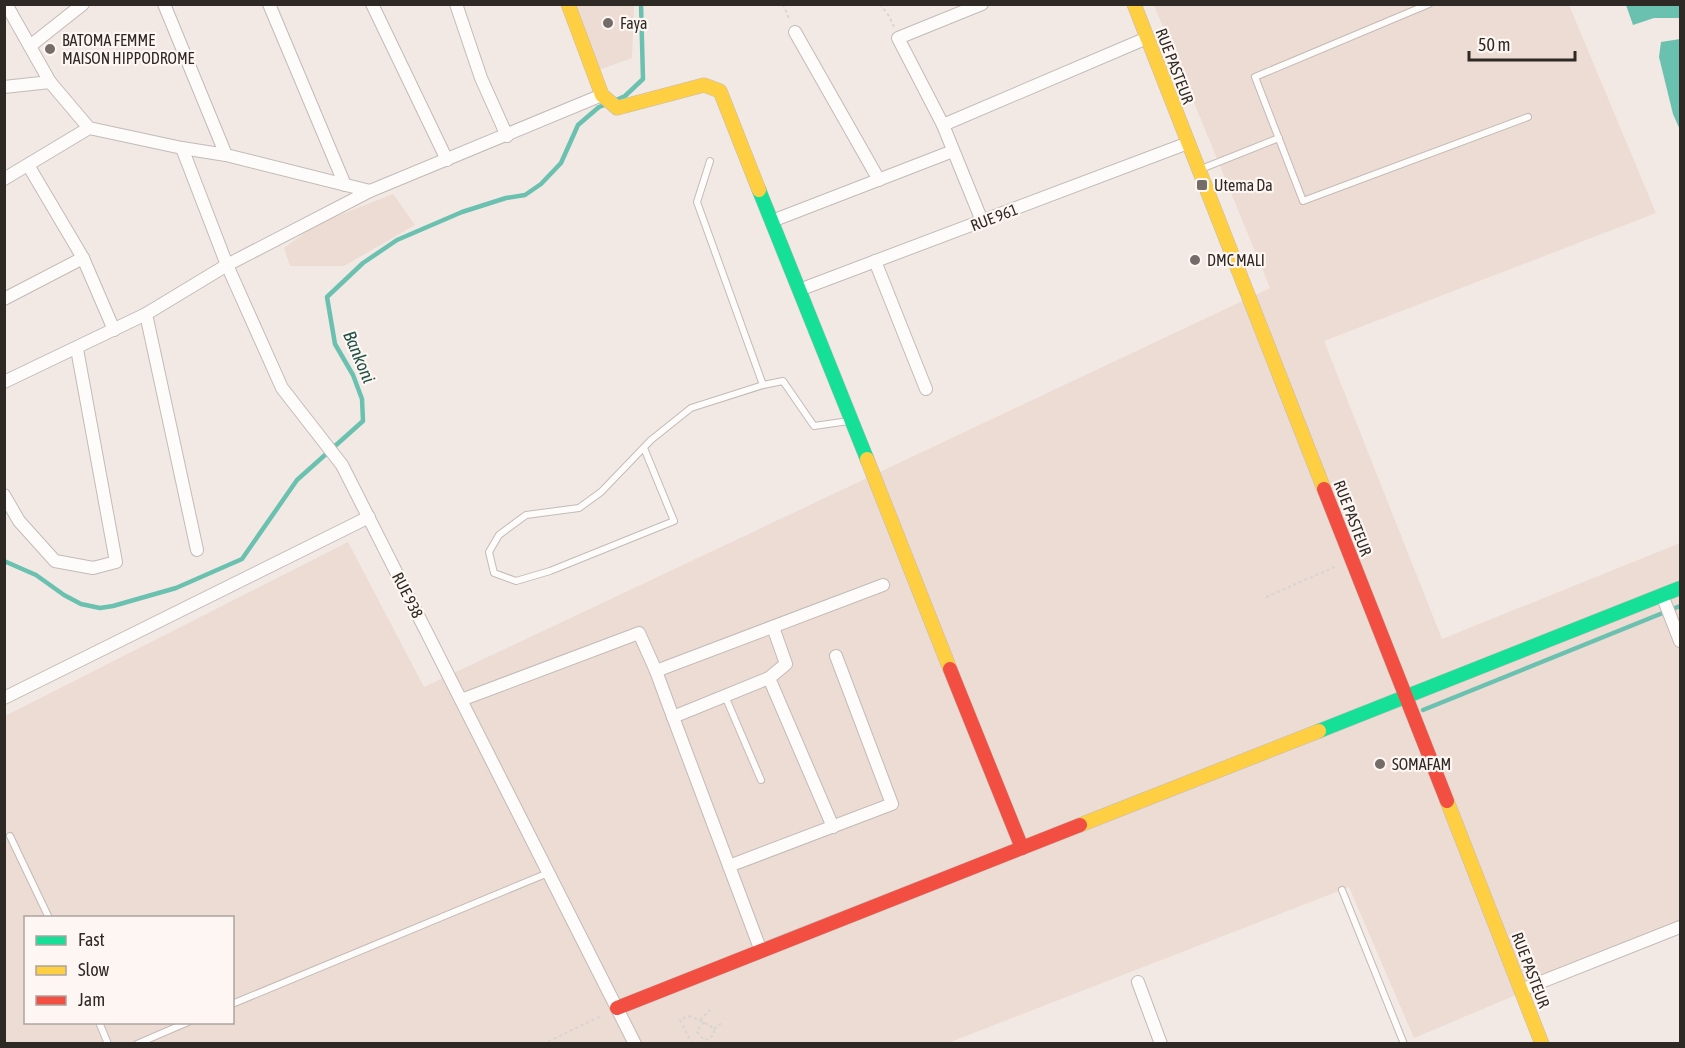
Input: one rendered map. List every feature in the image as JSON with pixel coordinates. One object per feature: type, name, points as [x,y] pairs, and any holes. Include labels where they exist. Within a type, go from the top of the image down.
[{"type":"street","points":[[6,4],[50,82],[89,128],[226,155],[370,191]]},
{"type":"street","points":[[30,45],[83,4]]},
{"type":"street","points":[[164,4],[226,155]]},
{"type":"street","points":[[269,4],[345,185]]},
{"type":"street","points":[[372,4],[447,160]]},
{"type":"street","points":[[456,4],[482,78],[507,136]]},
{"type":"street","points":[[568,4],[602,95],[616,108],[704,85],[720,91],[1022,848]]},
{"type":"street","points":[[982,4],[898,38],[943,125],[982,221]]},
{"type":"street","name":"RUE PASTEUR","points":[[1134,4],[1542,1044]]},
{"type":"street","points":[[795,32],[879,180]]},
{"type":"street","points":[[943,125],[1147,38]]},
{"type":"street","points":[[4,87],[50,82]]},
{"type":"street","points":[[4,382],[146,314],[227,265],[370,191],[602,95]]},
{"type":"street","points":[[4,179],[89,128]]},
{"type":"street","name":"RUE 961","points":[[800,290],[1188,143]]},
{"type":"street","name":"RUE 938","points":[[182,148],[227,265],[282,388],[342,465],[635,1044]]},
{"type":"street","points":[[772,221],[953,151]]},
{"type":"street","points":[[28,165],[83,258],[114,330]]},
{"type":"street","points":[[4,299],[83,258]]},
{"type":"street","points":[[875,261],[926,389]]},
{"type":"street","points":[[146,314],[197,550]]},
{"type":"street","points":[[4,495],[19,521],[55,561],[93,568],[116,562],[77,349]]},
{"type":"street","points":[[4,698],[369,517]]},
{"type":"street","points":[[656,671],[883,585]]},
{"type":"street","points":[[617,1008],[1680,588]]},
{"type":"street","points":[[1662,595],[1680,641]]},
{"type":"street","points":[[673,717],[769,678],[786,664],[773,627]]},
{"type":"street","points":[[461,700],[639,633],[656,671],[761,951]]},
{"type":"street","points":[[729,866],[892,804],[836,656]]},
{"type":"street","points":[[769,678],[833,827]]},
{"type":"street","points":[[1521,990],[1680,927]]},
{"type":"street","points":[[1138,982],[1161,1044]]},
{"type":"lane","points":[[1429,4],[1255,77],[1303,201],[1528,117]]},
{"type":"lane","points":[[1199,170],[1279,138]]},
{"type":"lane","points":[[710,161],[697,202],[763,385]]},
{"type":"lane","points":[[644,448],[674,521],[550,571],[516,581],[494,573],[489,552],[499,535],[525,515],[579,508],[601,492],[651,440],[690,408],[783,381],[814,426],[852,421]]},
{"type":"lane","points":[[725,696],[760,780]]},
{"type":"lane","points":[[10,836],[48,916]]},
{"type":"lane","points":[[234,1003],[549,873]]},
{"type":"lane","points":[[1342,890],[1404,1044]]},
{"type":"lane","points":[[99,1024],[108,1044]]},
{"type":"lane","points":[[137,1044],[186,1024]]},
{"type":"path","points":[[783,4],[795,32]]},
{"type":"path","points":[[880,4],[889,16],[898,38]]},
{"type":"path","points":[[1266,597],[1352,559]]},
{"type":"path","points":[[543,1044],[617,1008]]},
{"type":"path","points":[[700,1020],[710,1010]]},
{"type":"path","points":[[692,1044],[680,1020],[688,1016],[705,1022],[714,1029]]},
{"type":"path","points":[[705,1022],[697,1032],[704,1040],[714,1034],[714,1029],[723,1022]]},
{"type":"path","points":[[708,1039],[710,1044]]},
{"type":"shaded area","points":[[570,5],[634,5],[632,58],[593,72]]},
{"type":"shaded area","points":[[1154,5],[1569,5],[1656,213],[1324,341],[1442,639],[1680,543],[1680,926],[1414,1038],[1349,887],[948,1043],[5,1044],[5,716],[348,542],[424,687],[1270,288]]},
{"type":"shaded area","points":[[393,194],[415,225],[344,266],[290,266],[284,248],[317,224]]},
{"type":"water","points":[[1626,5],[1680,5],[1680,18],[1654,18],[1633,25]]},
{"type":"water","points":[[1680,39],[1680,130],[1673,114],[1659,57],[1661,42]]},
{"type":"waterway","name":"Bankoni","points":[[614,101],[625,96],[643,79],[641,4]]},
{"type":"waterway","name":"Bankoni","points":[[4,561],[36,575],[81,604],[100,608],[176,588],[242,559],[297,480],[363,421],[362,399],[353,375],[335,344],[327,297],[363,263],[397,240],[462,212],[506,198],[525,195],[541,184],[561,163],[578,125],[599,107],[607,104]]},
{"type":"waterway","points":[[1423,710],[1680,606]]},
{"type":"traffic: fast","points":[[759,190],[867,459]]},
{"type":"traffic: fast","points":[[1319,731],[1680,588]]},
{"type":"traffic: slow","points":[[568,4],[602,95],[617,108],[704,85],[720,91],[759,190]]},
{"type":"traffic: slow","points":[[1134,4],[1324,489]]},
{"type":"traffic: slow","points":[[867,459],[950,669]]},
{"type":"traffic: slow","points":[[1080,825],[1319,731]]},
{"type":"traffic: slow","points":[[1447,801],[1542,1044]]},
{"type":"traffic: jam","points":[[1324,489],[1447,801]]},
{"type":"traffic: jam","points":[[950,669],[1022,848]]},
{"type":"traffic: jam","points":[[617,1008],[1080,825]]},
{"type":"place","name":"Faya","points":[[608,23]]},
{"type":"place","name":"BATOMA FEMME MAISON HIPPODROME","points":[[50,49]]},
{"type":"place","name":"Utema Da","points":[[1202,185]]},
{"type":"place","name":"DMC MALI","points":[[1195,260]]},
{"type":"place","name":"SOMAFAM","points":[[1380,764]]}]
